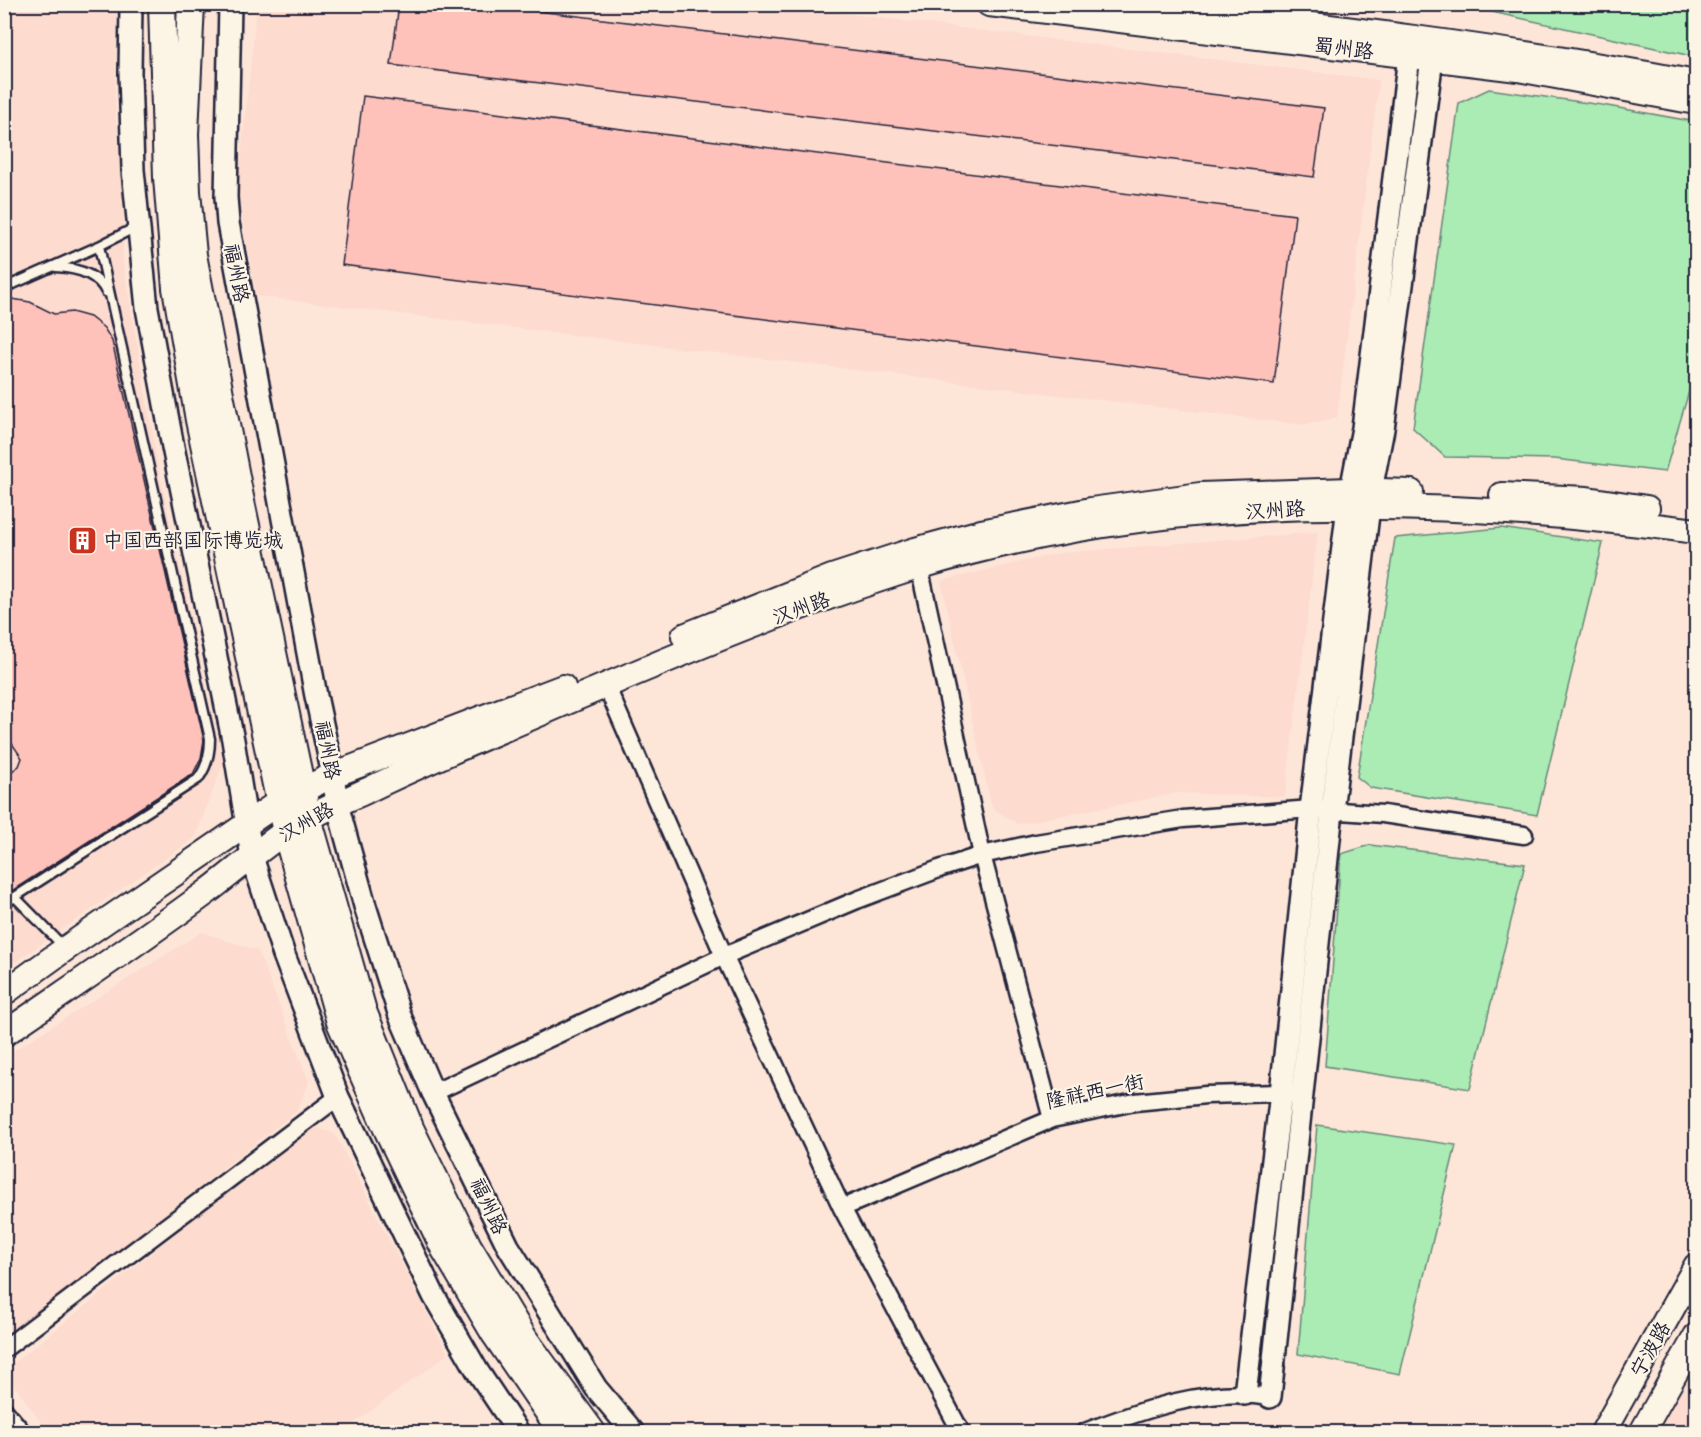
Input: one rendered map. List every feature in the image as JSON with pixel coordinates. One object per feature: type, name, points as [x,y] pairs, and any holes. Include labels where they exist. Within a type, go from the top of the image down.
[{"type":"main road","points":[[162,4],[166,167],[176,288],[202,432],[286,832],[340,1022],[388,1131],[450,1257],[495,1334],[562,1432]]},
{"type":"main road","name":"福州路","points":[[191,4],[186,134],[187,192],[193,255],[240,497],[308,818],[363,1011],[411,1130],[468,1246],[525,1340],[592,1432]]},
{"type":"main road","name":"蜀州路","points":[[989,4],[1421,48],[1696,83]]},
{"type":"main road","name":"蜀州路","points":[[1134,4],[1421,48],[1518,69],[1696,102]]},
{"type":"main road","name":"汉州路","points":[[4,993],[65,949],[207,854],[246,824],[303,789],[333,775],[567,685],[832,577],[918,558],[1129,521],[1309,507],[1359,498],[1587,499],[1696,516]]},
{"type":"main road","name":"汉州路","points":[[1359,498],[1544,513],[1696,531]]},
{"type":"main road","name":"汉州路","points":[[4,1034],[308,818],[409,770],[606,685],[918,558]]},
{"type":"main road","name":"宁波路","points":[[1603,1432],[1696,1266]]},
{"type":"main road","name":"宁波路","points":[[1642,1432],[1696,1336]]},
{"type":"street","points":[[131,4],[130,84],[133,170],[149,320],[233,740],[252,857],[284,955],[338,1097],[434,1296],[478,1372],[518,1432]]},
{"type":"street","name":"福州路","points":[[230,4],[226,197],[228,223],[314,684],[338,804],[364,906],[400,1016],[433,1093],[508,1246],[596,1388],[633,1432]]},
{"type":"street","points":[[1085,1432],[1127,1416],[1199,1397],[1245,1394],[1270,1397],[1332,811],[1363,428],[1421,48]]},
{"type":"street","points":[[1245,1394],[1281,1093],[1311,810],[1359,498]]},
{"type":"street","points":[[918,558],[982,855],[1052,1119]]},
{"type":"street","points":[[606,685],[724,956],[842,1208],[961,1432]]},
{"type":"street","points":[[433,1093],[724,956],[857,900],[939,868],[982,855],[1036,843],[1183,819],[1311,810],[1383,814],[1524,835]]},
{"type":"street","name":"隆祥西一街","points":[[842,1208],[1052,1119],[1135,1101],[1206,1095],[1281,1093],[1302,1096]]},
{"type":"street","points":[[4,1349],[338,1097]]},
{"type":"street","points":[[4,1410],[22,1432]]},
{"type":"lane","points":[[4,288],[139,226]]},
{"type":"lane","points":[[4,904],[198,779],[204,771],[210,749],[205,716],[99,246]]},
{"type":"lane","points":[[52,267],[70,268],[93,277],[103,285],[111,300]]},
{"type":"lane","points":[[15,897],[65,949]]},
{"type":"shaded area","points":[[5,5],[117,5],[115,103],[124,220],[123,262],[158,466],[223,763],[195,838],[5,969]]},
{"type":"shaded area","points":[[257,5],[777,5],[1379,80],[1337,418],[1303,425],[256,296],[237,192]]},
{"type":"shaded area","points":[[1318,532],[1285,797],[1178,793],[1018,824],[992,808],[941,581],[1059,553]]},
{"type":"shaded area","points":[[202,932],[258,951],[309,1082],[297,1111],[5,1338],[5,1056]]},
{"type":"shaded area","points":[[311,1125],[335,1134],[448,1354],[342,1432],[48,1432],[4,1371]]},
{"type":"shaded area","points":[[1696,1365],[1696,1432],[1658,1432]]},
{"type":"green space","points":[[1460,5],[1696,5],[1696,57]]},
{"type":"green space","points":[[1489,89],[1602,105],[1696,122],[1696,368],[1665,472],[1555,459],[1445,457],[1413,428],[1459,103]]},
{"type":"green space","points":[[1501,528],[1603,543],[1537,815],[1371,788],[1357,777],[1395,538]]},
{"type":"green space","points":[[1370,845],[1525,864],[1470,1089],[1325,1066],[1341,854]]},
{"type":"green space","points":[[1317,1125],[1456,1145],[1400,1374],[1298,1354]]},
{"type":"building","points":[[399,4],[480,4],[1324,108],[1314,177],[391,65]]},
{"type":"building","points":[[363,96],[1295,215],[1274,384],[342,265]]},
{"type":"building","name":"中国西部国际博览城","points":[[12,299],[30,302],[54,314],[72,312],[90,317],[104,328],[112,341],[204,740],[201,758],[193,774],[4,896],[4,777],[19,766],[22,758],[4,732],[4,301]]},
{"type":"place","name":"中国西部国际博览城","points":[[82,540]]}]
